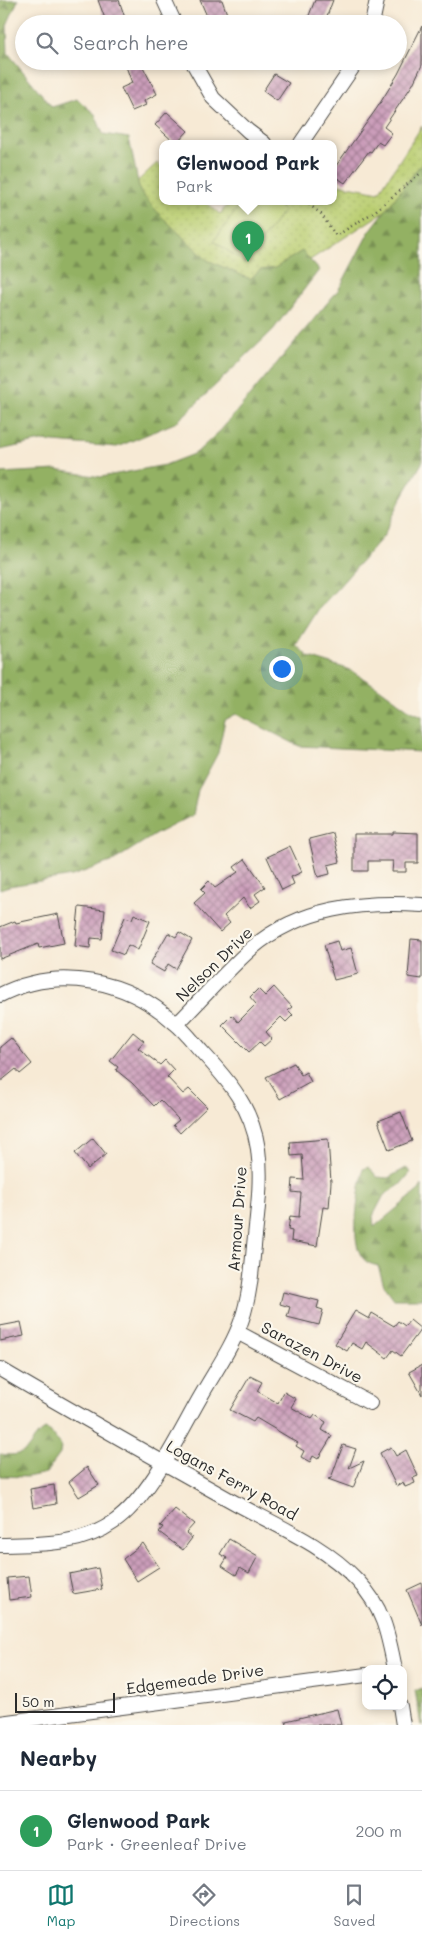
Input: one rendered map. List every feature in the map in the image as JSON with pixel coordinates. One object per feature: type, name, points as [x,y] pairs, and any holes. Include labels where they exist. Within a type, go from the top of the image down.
[{"type":"street","points":[[164,0],[171,15]]},
{"type":"street","points":[[374,15],[377,0]]},
{"type":"street","points":[[197,70],[214,98],[260,140]]},
{"type":"street","points":[[303,140],[351,70]]},
{"type":"street","name":"Nelson Drive","points":[[177,1024],[252,948],[280,928],[326,910],[342,907],[382,903],[422,905]]},
{"type":"street","name":"Armour Drive","points":[[0,995],[32,983],[47,980],[90,980],[102,982],[138,997],[177,1024],[236,1090],[252,1121],[258,1150],[259,1193],[250,1282],[246,1307],[238,1332],[162,1462],[131,1506],[114,1522],[94,1533],[74,1540],[60,1543],[0,1545]]},
{"type":"street","name":"Sarazen Drive","points":[[238,1332],[370,1403]]},
{"type":"street","name":"Logans Ferry Road","points":[[0,1369],[162,1462],[330,1554],[358,1581],[380,1611],[386,1627],[394,1665]]},
{"type":"street","name":"Edgemeade Drive","points":[[0,1723],[362,1676]]},
{"type":"street","points":[[401,1710],[403,1725]]},
{"type":"path","points":[[310,205],[321,214],[336,236],[374,212],[422,172]]},
{"type":"green space","points":[[0,0],[18,0],[7,25],[8,53],[15,62],[15,70],[22,70],[52,107],[77,99],[95,114],[103,134],[129,138],[140,192],[161,216],[207,260],[250,279],[260,270],[275,268],[302,251],[319,270],[273,330],[177,422],[117,447],[41,441],[0,450]]},
{"type":"green space","points":[[422,126],[422,187],[232,311],[128,190],[157,163],[159,165],[159,205],[209,205],[220,214],[227,205],[337,205],[337,184],[379,192]]},
{"type":"green space","points":[[422,165],[422,463],[401,499],[383,537],[318,610],[296,645],[309,657],[348,669],[379,688],[409,710],[422,716],[422,752],[299,746],[236,714],[225,720],[218,753],[198,790],[193,815],[156,834],[113,861],[72,876],[0,889],[0,473],[56,470],[101,477],[165,465],[196,453],[221,430],[339,289],[369,232]]},
{"type":"green space","points":[[240,205],[277,205],[284,210],[245,263],[214,241]]},
{"type":"green space","points":[[369,1167],[377,1177],[388,1178],[406,1168],[411,1172],[400,1185],[384,1195],[373,1216],[374,1227],[419,1190],[422,1185],[422,1299],[394,1299],[384,1285],[378,1266],[367,1262],[361,1255],[357,1245],[357,1204],[363,1169]]},
{"type":"green space","points":[[45,1429],[50,1431],[61,1446],[60,1454],[46,1473],[27,1477],[0,1476],[0,1454],[19,1454],[28,1448]]},
{"type":"green space","points":[[422,1688],[422,1725],[421,1725],[415,1691]]},
{"type":"building","points":[[98,0],[119,0],[124,15],[104,15]]},
{"type":"building","points":[[200,0],[222,0],[227,14],[206,15]]},
{"type":"building","points":[[315,0],[333,0],[327,15],[309,15]]},
{"type":"building","points":[[422,26],[422,65],[413,84],[384,127],[392,133],[383,145],[378,142],[371,152],[369,151],[345,183],[337,178],[337,164],[377,108],[400,70],[407,70],[407,56]]},
{"type":"building","points":[[127,70],[145,70],[157,94],[144,101],[146,105],[132,111],[121,88],[132,83]]},
{"type":"building","points":[[274,74],[289,83],[277,101],[263,91]]},
{"type":"building","points":[[167,112],[188,131],[180,140],[172,140],[155,125]]},
{"type":"building","points":[[393,832],[418,833],[418,863],[406,863],[406,872],[392,872],[393,861],[368,861],[368,871],[354,871],[354,834],[393,834]]},
{"type":"building","points":[[333,833],[340,862],[328,865],[330,874],[318,877],[309,839]]},
{"type":"building","points":[[290,846],[302,872],[291,877],[294,884],[282,890],[267,857]]},
{"type":"building","points":[[245,859],[265,887],[255,894],[260,901],[250,908],[243,898],[224,916],[230,923],[220,932],[194,903],[205,893],[201,889],[209,881],[215,888],[238,872],[234,867]]},
{"type":"building","points":[[79,907],[105,910],[102,939],[91,938],[90,948],[75,946]]},
{"type":"building","points":[[58,914],[64,943],[39,948],[38,944],[0,959],[0,927],[15,921],[16,923]]},
{"type":"building","points":[[134,914],[150,921],[138,950],[128,945],[124,955],[111,950],[125,917],[132,919]]},
{"type":"building","points":[[179,932],[192,940],[176,969],[168,964],[164,972],[150,964],[168,933],[176,937]]},
{"type":"building","points":[[411,939],[422,940],[422,979],[408,977]]},
{"type":"building","points":[[337,941],[340,951],[351,948],[358,974],[334,980],[324,945]]},
{"type":"building","points":[[274,987],[292,1007],[288,1010],[293,1015],[286,1022],[281,1017],[266,1032],[272,1039],[264,1046],[260,1042],[249,1052],[222,1025],[232,1015],[238,1022],[256,1004],[250,997],[258,989],[265,996]]},
{"type":"building","points":[[133,1032],[144,1041],[138,1048],[160,1065],[165,1060],[174,1070],[167,1077],[183,1094],[189,1089],[207,1107],[180,1133],[173,1125],[179,1120],[160,1100],[154,1106],[132,1083],[116,1070],[118,1067],[110,1061]]},
{"type":"building","points":[[11,1038],[32,1064],[20,1074],[16,1069],[0,1082],[0,1047]]},
{"type":"building","points":[[294,1063],[301,1075],[306,1072],[311,1082],[280,1099],[266,1077]]},
{"type":"building","points":[[401,1112],[412,1141],[389,1150],[378,1121]]},
{"type":"building","points":[[93,1138],[106,1154],[88,1169],[75,1153]]},
{"type":"building","points":[[328,1139],[331,1182],[329,1208],[323,1207],[317,1246],[291,1241],[292,1231],[288,1230],[290,1216],[299,1217],[301,1193],[292,1192],[293,1179],[304,1180],[302,1155],[291,1156],[290,1142]]},
{"type":"building","points":[[283,1292],[319,1301],[317,1308],[323,1310],[319,1325],[287,1317],[290,1307],[280,1304]]},
{"type":"building","points":[[355,1311],[369,1319],[372,1313],[394,1326],[398,1321],[405,1326],[410,1320],[421,1329],[401,1356],[393,1350],[387,1358],[366,1342],[362,1349],[352,1343],[347,1351],[335,1344]]},
{"type":"building","points":[[21,1322],[24,1336],[0,1341],[0,1326]]},
{"type":"building","points":[[422,1365],[422,1395],[409,1372]]},
{"type":"building","points":[[250,1376],[262,1382],[257,1391],[278,1403],[284,1392],[296,1399],[291,1407],[312,1419],[315,1415],[326,1422],[322,1430],[332,1436],[318,1459],[313,1456],[310,1462],[301,1457],[304,1451],[296,1446],[298,1443],[256,1418],[253,1422],[230,1410]]},
{"type":"building","points":[[343,1445],[356,1449],[349,1468],[364,1461],[353,1488],[328,1479],[331,1478]]},
{"type":"building","points":[[391,1447],[396,1456],[406,1450],[418,1476],[413,1478],[415,1483],[405,1487],[403,1482],[396,1486],[380,1453]]},
{"type":"building","points":[[87,1467],[99,1485],[79,1497],[69,1482]]},
{"type":"building","points":[[54,1485],[56,1504],[33,1508],[30,1489]]},
{"type":"building","points":[[175,1509],[194,1524],[186,1533],[192,1538],[183,1550],[159,1532],[163,1527],[160,1526]]},
{"type":"building","points":[[229,1539],[258,1556],[249,1573],[240,1568],[236,1575],[222,1566],[227,1558],[220,1554]]},
{"type":"building","points":[[143,1543],[159,1567],[137,1581],[123,1559]]},
{"type":"building","points":[[98,1568],[102,1589],[73,1594],[69,1574]]},
{"type":"building","points":[[29,1576],[32,1597],[9,1600],[7,1578]]},
{"type":"building","points":[[422,1583],[422,1625],[407,1590]]},
{"type":"building","points":[[337,1709],[341,1725],[287,1725],[286,1721]]},
{"type":"place","name":"Glenwood Park","points":[[248,262]]}]
